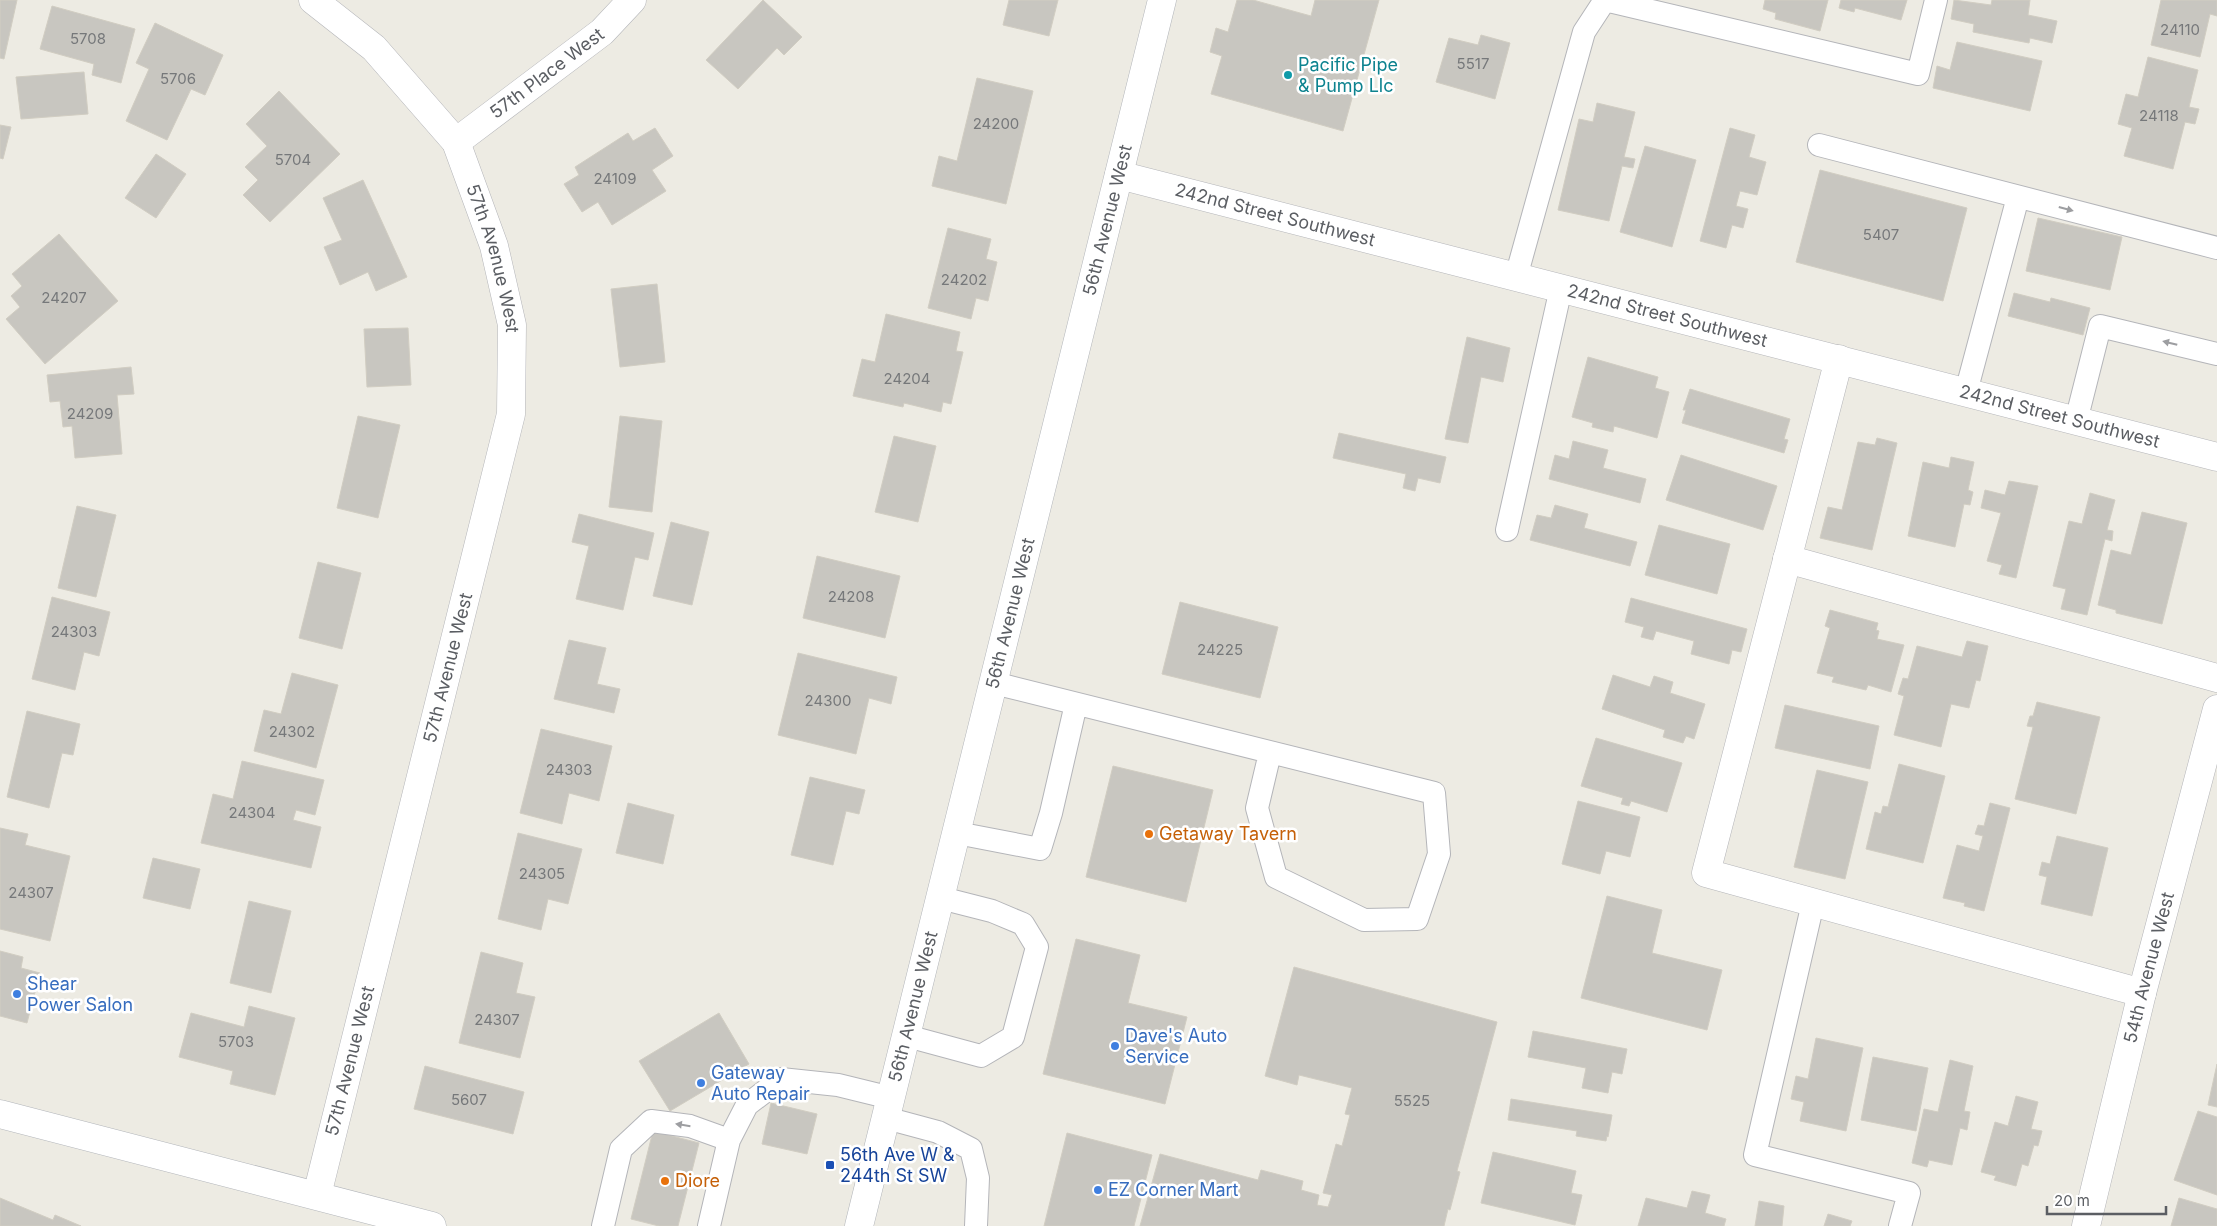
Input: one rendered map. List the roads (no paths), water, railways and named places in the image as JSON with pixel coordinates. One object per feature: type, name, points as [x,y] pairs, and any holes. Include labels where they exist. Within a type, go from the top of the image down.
[{"type":"street","points":[[313,0],[374,48],[456,142]]},
{"type":"street","name":"57th Place West","points":[[456,142],[602,32],[632,0]]},
{"type":"street","name":"56th Avenue West","points":[[860,1226],[1162,0]]},
{"type":"street","name":"57th Avenue West","points":[[317,1195],[511,414],[512,325],[494,246],[456,142]]},
{"type":"street","name":"242nd Street Southwest","points":[[1119,175],[2217,457]]},
{"type":"street","points":[[1839,359],[1706,873],[2142,993]]},
{"type":"street","points":[[1787,559],[2217,678]]},
{"type":"street","name":"54th Avenue West","points":[[2086,1226],[2142,993],[2217,709]]},
{"type":"street","points":[[0,1114],[432,1226]]},
{"type":"lane","points":[[1516,277],[1584,32],[1605,0],[1918,74],[1936,0]]},
{"type":"lane","points":[[1818,145],[2217,248]]},
{"type":"lane","points":[[1966,392],[2018,197]]},
{"type":"lane","points":[[1507,530],[1561,288]]},
{"type":"lane","points":[[2076,421],[2100,326],[2217,354]]},
{"type":"lane","points":[[994,683],[1434,793],[1439,854],[1417,919],[1364,920],[1276,877],[1257,808],[1270,753]]},
{"type":"lane","points":[[957,833],[1040,849],[1051,813],[1076,704]]},
{"type":"lane","points":[[907,1036],[981,1056],[1014,1037],[1037,947],[1023,924],[992,911],[941,898]]},
{"type":"lane","points":[[1813,902],[1755,1155],[1910,1194],[1900,1226]]},
{"type":"lane","points":[[709,1226],[729,1140],[747,1104],[781,1079],[838,1084],[971,1149],[978,1178],[976,1226]]},
{"type":"lane","points":[[603,1226],[622,1149],[651,1121],[690,1126],[729,1140]]},
{"type":"place","name":"Pacific Pipe & Pump Llc","points":[[1288,75]]},
{"type":"place","name":"Getaway Tavern","points":[[1149,834]]},
{"type":"place","name":"Shear Power Salon","points":[[17,994]]},
{"type":"place","name":"Dave's Auto Service","points":[[1115,1046]]},
{"type":"place","name":"Gateway Auto Repair","points":[[701,1083]]},
{"type":"place","name":"56th Ave W & 244th St SW","points":[[830,1165]]},
{"type":"place","name":"Diore","points":[[665,1181]]},
{"type":"place","name":"EZ Corner Mart","points":[[1098,1190]]}]
